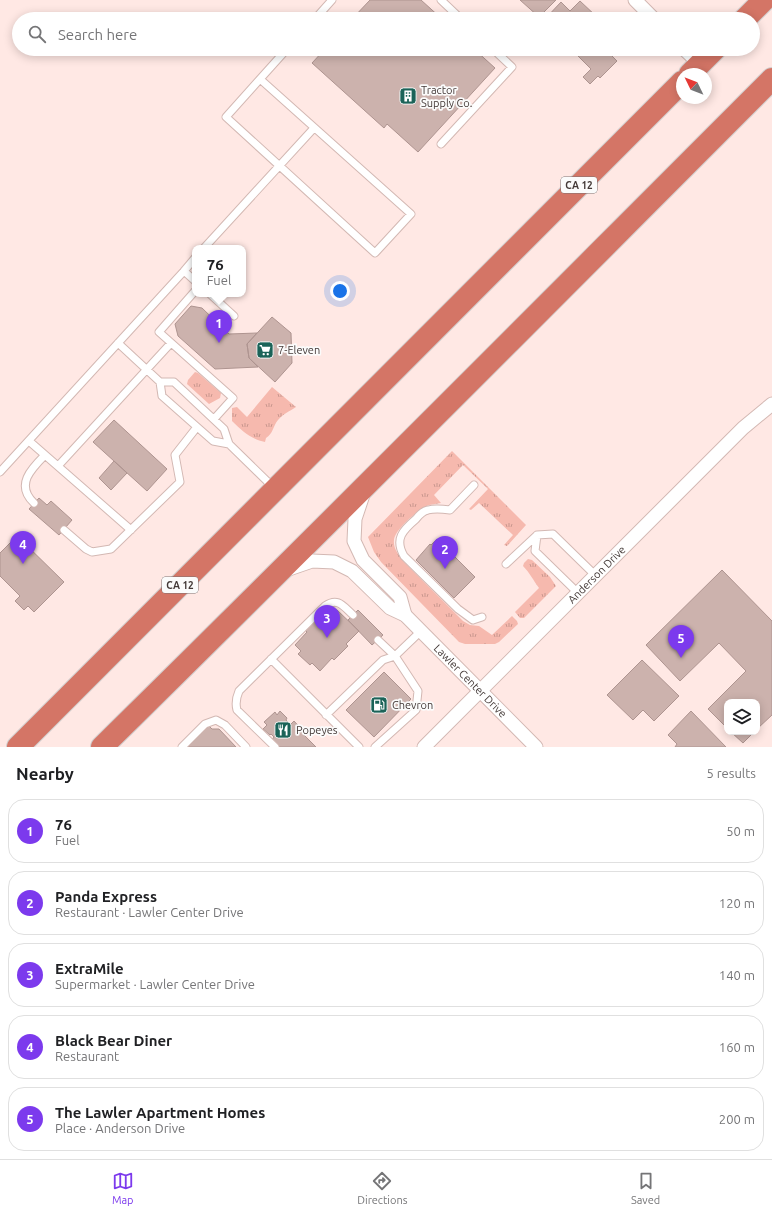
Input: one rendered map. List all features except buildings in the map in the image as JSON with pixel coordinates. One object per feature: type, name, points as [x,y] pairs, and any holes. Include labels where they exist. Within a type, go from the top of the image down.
[{"type":"highway","points":[[752,12],[764,0]]},
{"type":"highway","points":[[696,68],[708,56]]},
{"type":"highway","points":[[102,747],[279,573],[366,483],[772,79]]},
{"type":"highway","name":"CA 12","points":[[18,747],[676,88]]},
{"type":"street","points":[[635,0],[647,12]]},
{"type":"street","points":[[688,56],[694,68]]},
{"type":"street","name":"Anderson Drive","points":[[424,747],[743,428],[772,404]]},
{"type":"street","name":"Lawler Center Drive","points":[[366,483],[355,519],[354,541],[363,560],[400,597],[405,615]]},
{"type":"street","name":"Lawler Center Drive","points":[[279,573],[312,561],[334,562],[352,572],[390,608],[405,615],[536,747]]},
{"type":"lane","points":[[321,12],[332,0]]},
{"type":"lane","points":[[441,0],[454,12]]},
{"type":"lane","points":[[260,79],[411,214],[375,253],[226,117],[260,79],[281,56]]},
{"type":"lane","points":[[441,144],[512,67],[500,56]]},
{"type":"lane","points":[[207,245],[314,128]]},
{"type":"lane","points":[[0,472],[192,262]]},
{"type":"lane","points":[[184,271],[192,278]]},
{"type":"lane","points":[[192,294],[159,332],[233,398],[214,419]]},
{"type":"lane","points":[[213,297],[234,316]]},
{"type":"lane","points":[[118,343],[160,382],[162,396],[213,441],[229,444]]},
{"type":"lane","points":[[58,466],[171,343]]},
{"type":"lane","points":[[160,382],[174,382],[214,419],[224,429],[229,444],[275,489]]},
{"type":"lane","points":[[64,530],[86,549],[92,552],[111,549],[180,482],[175,455],[197,427]]},
{"type":"lane","points":[[29,441],[131,530]]},
{"type":"lane","points":[[34,503],[27,494],[25,487],[26,478],[31,470],[45,455]]},
{"type":"lane","points":[[474,485],[450,510],[437,508],[422,513],[406,527],[401,534],[399,542],[404,556],[462,612],[473,620],[482,617]]},
{"type":"lane","points":[[506,564],[537,535],[553,534],[596,576]]},
{"type":"lane","points":[[537,535],[535,551],[578,594]]},
{"type":"lane","points":[[274,747],[237,710],[236,697],[239,691],[325,606],[335,601],[340,603],[353,614]]},
{"type":"lane","points":[[326,715],[383,660],[395,656],[421,631]]},
{"type":"lane","points":[[375,747],[416,710],[418,691],[395,656],[378,640]]},
{"type":"lane","points":[[271,659],[359,747]]},
{"type":"lane","points":[[182,747],[205,724],[216,720],[225,725],[246,747]]},
{"type":"lane","points":[[347,747],[353,741]]},
{"type":"green space","points":[[195,372],[221,393],[220,398],[209,404],[187,384],[188,380]]},
{"type":"green space","points":[[272,387],[296,407],[284,414],[276,422],[265,442],[255,439],[247,434],[232,421],[232,408],[237,407],[247,417]]},
{"type":"green space","points":[[452,451],[526,525],[507,546],[504,545],[513,535],[479,503],[471,510],[469,509],[488,489],[463,465],[434,495],[441,503],[425,507],[408,520],[398,530],[394,540],[394,546],[404,562],[463,621],[470,625],[479,626],[492,635],[512,616],[518,624],[495,644],[465,644],[459,642],[381,562],[374,552],[368,537]]},
{"type":"green space","points":[[528,559],[532,560],[550,577],[556,586],[524,618],[520,618],[515,612],[539,588],[523,566]]},
{"type":"place","name":"Tractor Supply Co.","points":[[408,96]]},
{"type":"place","name":"76","points":[[219,343]]},
{"type":"place","name":"7-Eleven","points":[[265,350]]},
{"type":"place","name":"Black Bear Diner","points":[[23,564]]},
{"type":"place","name":"Panda Express","points":[[445,569]]},
{"type":"place","name":"ExtraMile","points":[[327,638]]},
{"type":"place","name":"The Lawler Apartment Homes","points":[[681,658]]},
{"type":"place","name":"Chevron","points":[[379,705]]},
{"type":"place","name":"Popeyes","points":[[283,730]]}]
